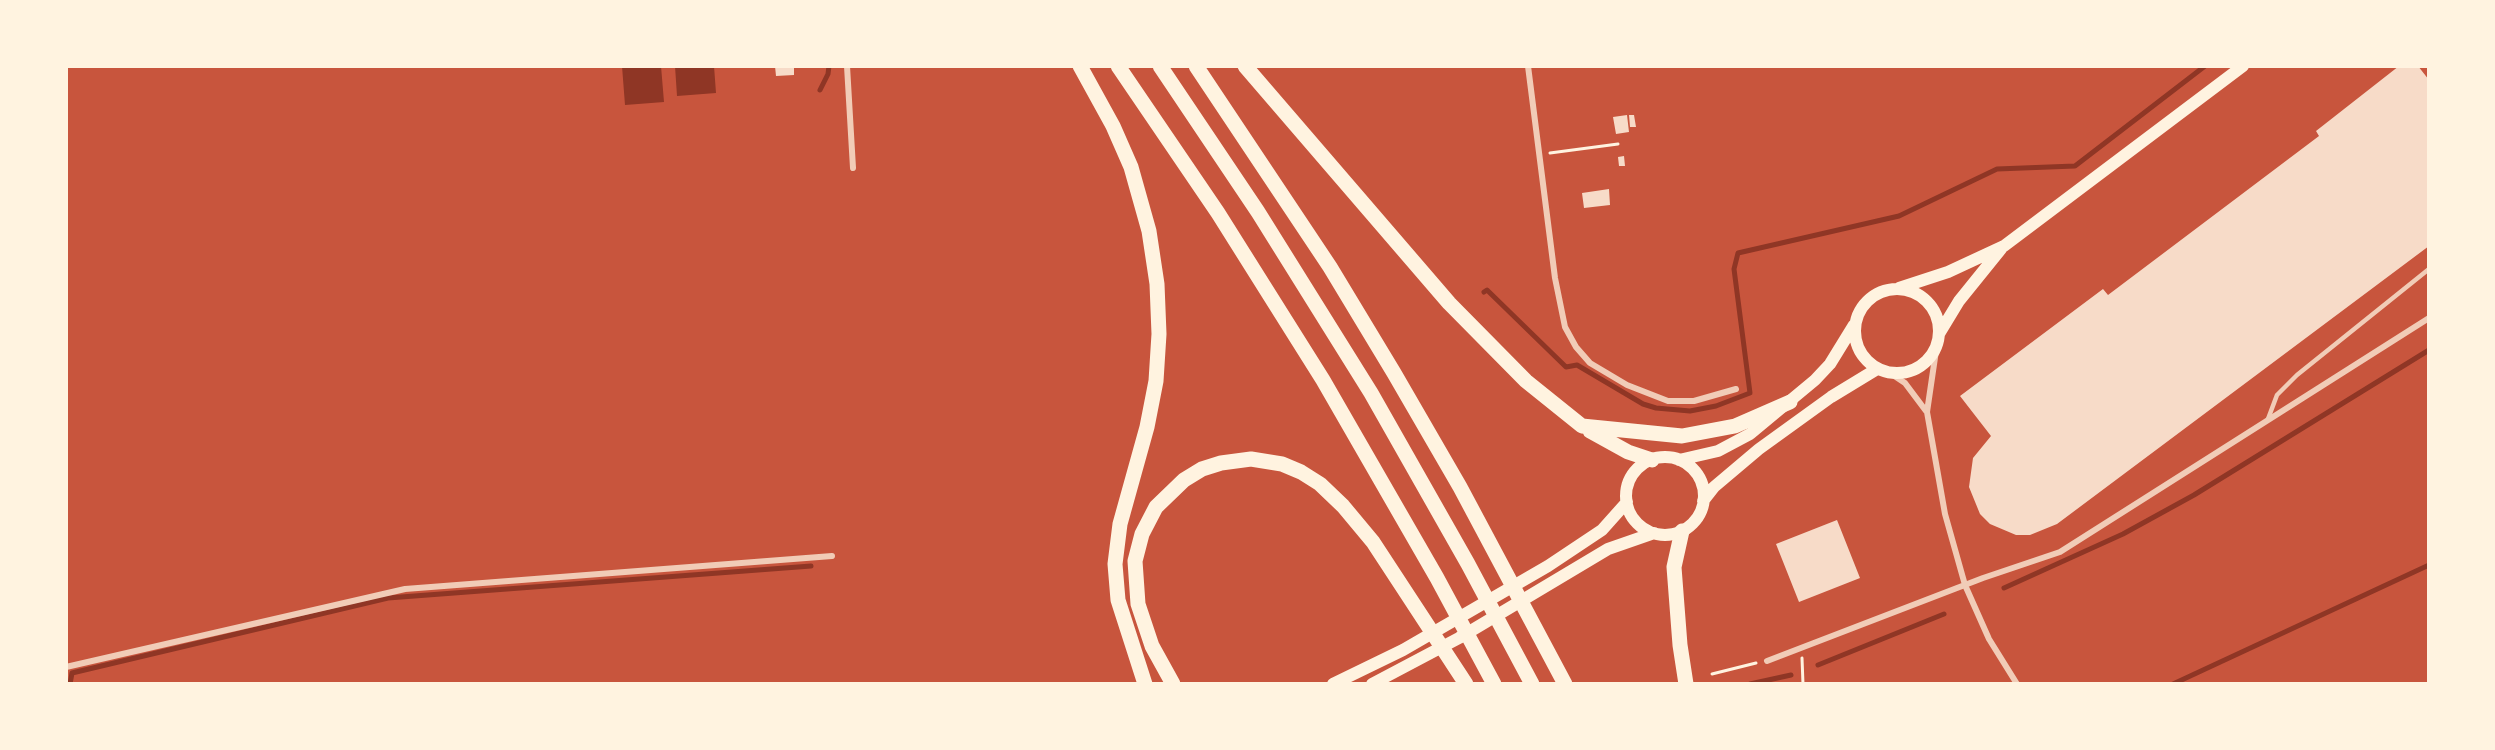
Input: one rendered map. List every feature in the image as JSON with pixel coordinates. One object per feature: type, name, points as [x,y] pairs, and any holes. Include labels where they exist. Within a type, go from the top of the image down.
[{"type":"highway","points":[[1080,66],[1113,126],[1131,167],[1149,231],[1157,284],[1159,334],[1156,381],[1147,428],[1120,524],[1116,556],[1118,600],[1145,684]]},
{"type":"highway","points":[[1118,66],[1218,213],[1328,388],[1437,578],[1494,684]]},
{"type":"highway","points":[[1160,66],[1265,222],[1371,393],[1468,564],[1532,684]]},
{"type":"highway","points":[[1196,66],[1330,267],[1394,373],[1460,487],[1565,684]]},
{"type":"highway","points":[[1245,66],[1449,303],[1526,381],[1582,426],[1609,443],[1652,460]]},
{"type":"highway","points":[[1582,426],[1682,436],[1735,426],[1790,402]]},
{"type":"highway","points":[[1173,684],[1152,646],[1138,604],[1136,561],[1142,534],[1156,507],[1184,480],[1202,469],[1221,462],[1251,459],[1282,465],[1301,472],[1320,484],[1343,506],[1373,542],[1466,684]]},
{"type":"highway","points":[[1682,531],[1674,567],[1680,645],[1686,684]]},
{"type":"main road","points":[[1654,533],[1634,520],[1627,502],[1630,479],[1637,470],[1652,460],[1662,458],[1679,460],[1732,446],[1790,402],[1830,364],[1854,325],[1859,311],[1868,300],[1884,290],[1899,288],[1948,272],[2004,246],[2243,66]]},
{"type":"main road","points":[[1854,325],[1859,350],[1877,369],[1890,373],[1905,373],[1919,367],[1930,357],[1959,301],[2004,246]]},
{"type":"main road","points":[[1899,288],[1912,291],[1928,303],[1938,320],[1938,339]]},
{"type":"main road","points":[[1372,684],[1411,665],[1608,549],[1654,533],[1671,534],[1682,531],[1695,521],[1703,501],[1714,487],[1759,448],[1831,397],[1877,369]]},
{"type":"main road","points":[[1679,460],[1698,477],[1703,501]]},
{"type":"main road","points":[[1333,684],[1403,650],[1572,551],[1602,530],[1627,502]]},
{"type":"street","points":[[847,66],[853,168]]},
{"type":"street","points":[[1528,66],[1561,313],[1570,337],[1583,357],[1627,385],[1668,401],[1694,401],[1736,388]]},
{"type":"street","points":[[1767,661],[1965,585],[2060,552],[2429,318]]},
{"type":"street","points":[[1938,339],[1927,412],[1945,514],[1965,585],[1989,639],[2017,684]]},
{"type":"street","points":[[1890,373],[1914,392],[1927,412]]},
{"type":"street","points":[[66,667],[405,589],[832,556]]},
{"type":"lane","points":[[2268,419],[2277,395],[2297,375],[2429,269]]},
{"type":"path","points":[[1539,155],[1618,144]]},
{"type":"path","points":[[1803,648],[1803,684]]},
{"type":"path","points":[[1712,674],[1767,661]]},
{"type":"shaded area","points":[[622,66],[661,66],[664,102],[625,105]]},
{"type":"shaded area","points":[[675,66],[714,66],[716,93],[677,96]]},
{"type":"building","points":[[775,66],[794,66],[794,75],[776,76]]},
{"type":"building","points":[[2399,66],[2418,66],[2429,80],[2429,246],[2057,524],[2030,535],[2016,535],[1990,524],[1980,514],[1969,487],[1973,458],[1991,436],[1960,396],[2103,289],[2108,295],[2319,136],[2316,131]]},
{"type":"building","points":[[1627,115],[1629,132],[1616,134],[1613,117]]},
{"type":"building","points":[[1629,115],[1634,115],[1636,127],[1630,127]]},
{"type":"building","points":[[1624,156],[1625,166],[1619,166],[1618,157]]},
{"type":"building","points":[[1609,189],[1610,205],[1584,208],[1582,193]]},
{"type":"building","points":[[1837,520],[1860,578],[1799,602],[1776,544]]},
{"type":"waterway","points":[[820,90],[828,74],[829,66]]},
{"type":"waterway","points":[[1484,292],[1487,290],[1566,367],[1577,365],[1643,404],[1656,408],[1690,411],[1716,406],[1750,393],[1734,269],[1738,253],[1899,216],[1997,169],[2075,166],[2205,66]]},
{"type":"waterway","points":[[2004,588],[2123,534],[2194,495],[2429,350]]},
{"type":"waterway","points":[[2173,684],[2429,565]]},
{"type":"waterway","points":[[70,684],[72,673],[388,598],[811,566]]},
{"type":"waterway","points":[[1818,665],[1944,614]]},
{"type":"waterway","points":[[1750,684],[1791,675]]}]
